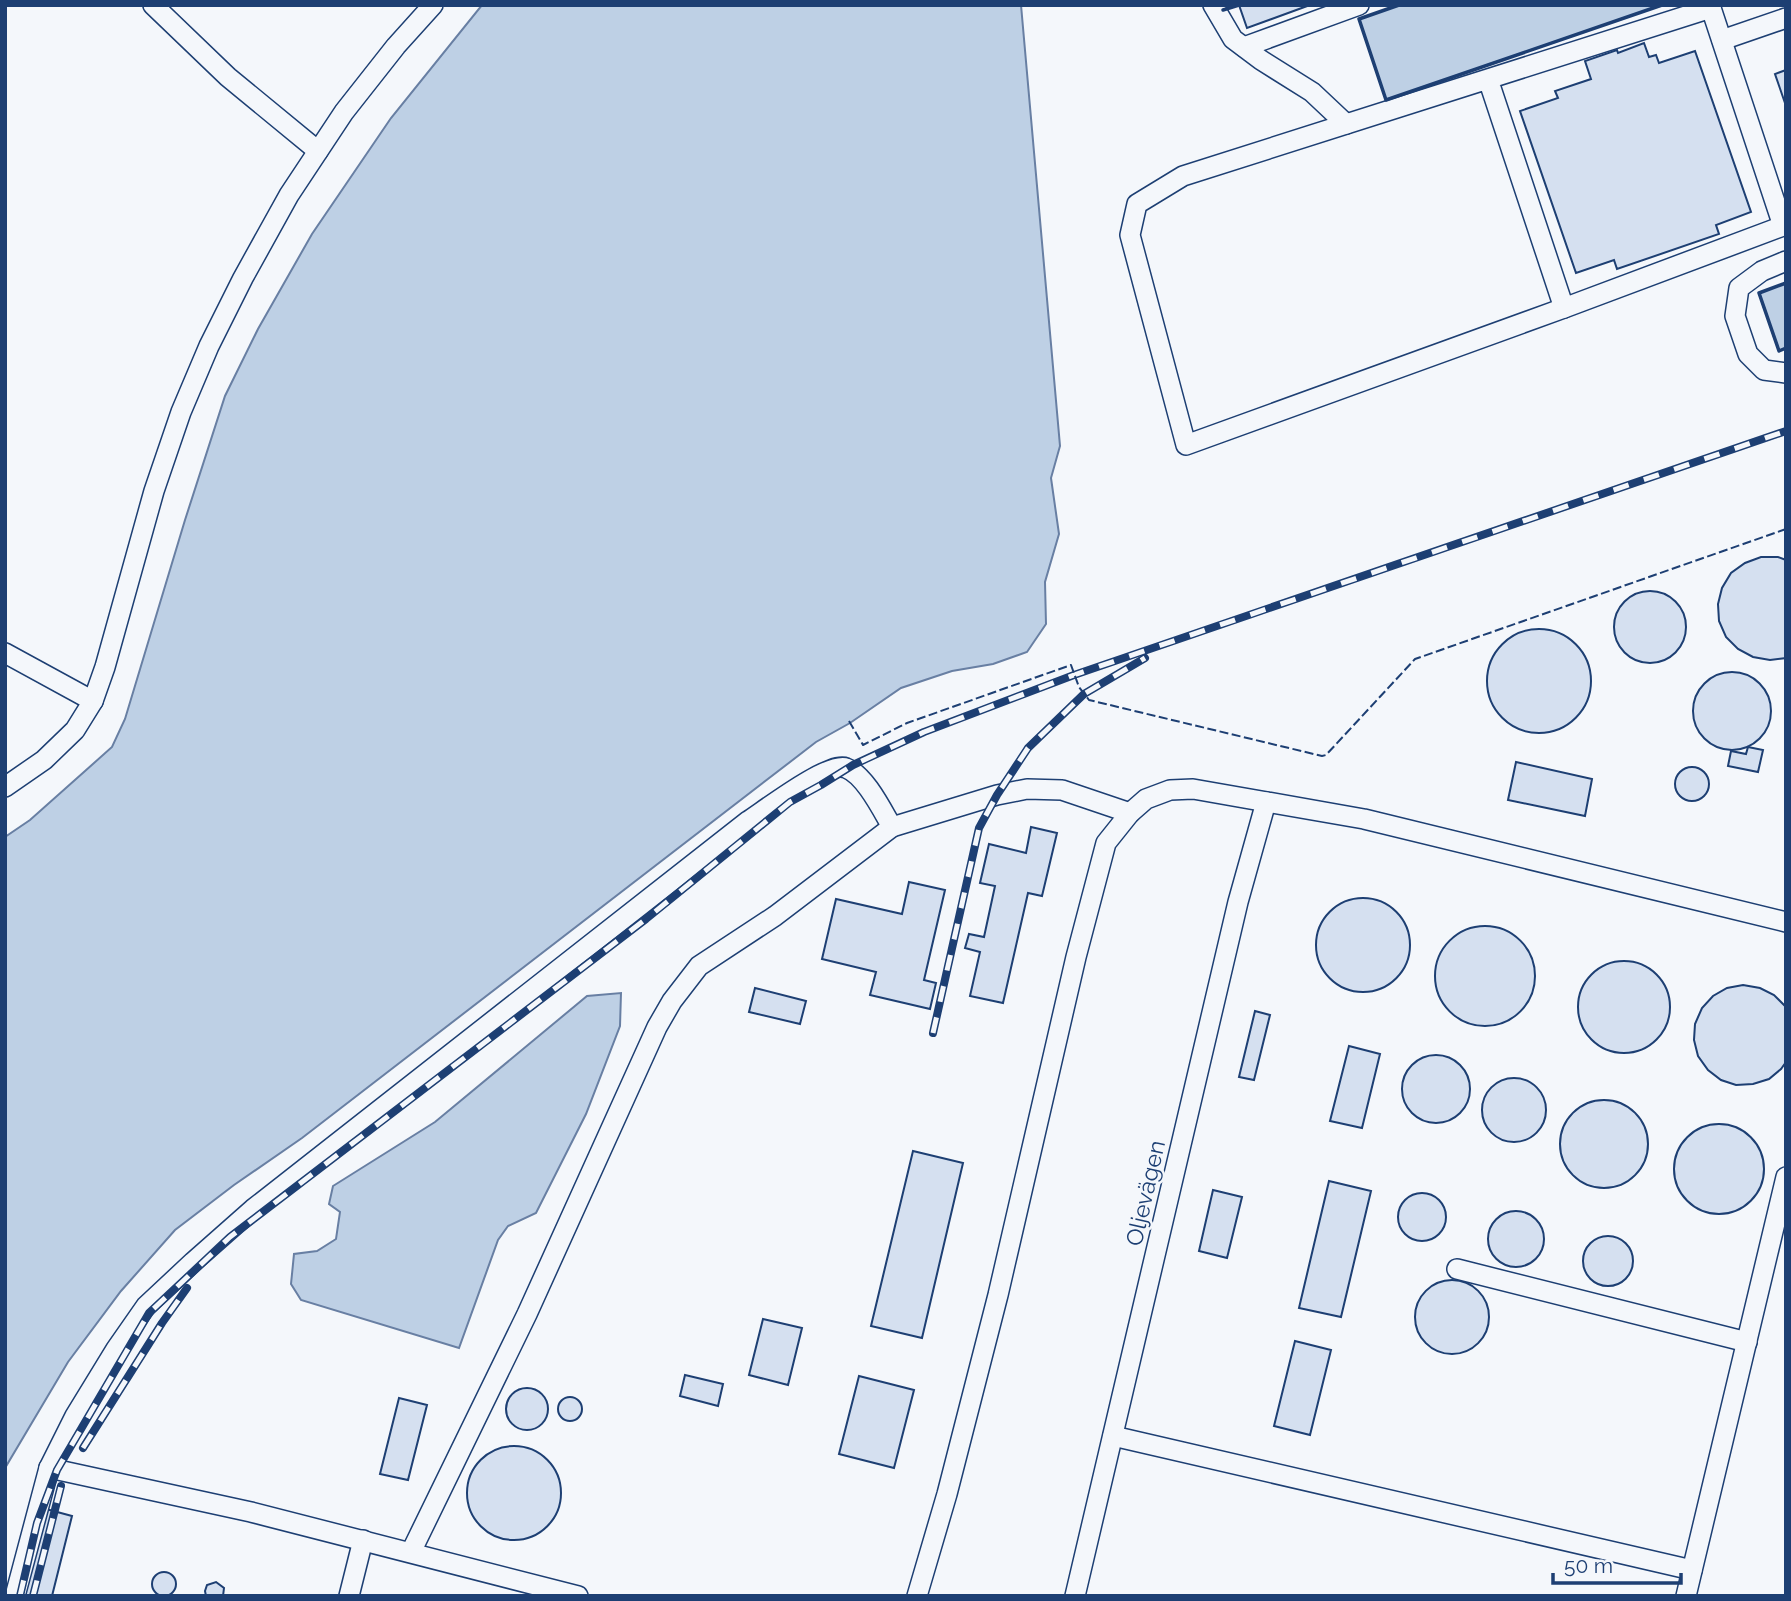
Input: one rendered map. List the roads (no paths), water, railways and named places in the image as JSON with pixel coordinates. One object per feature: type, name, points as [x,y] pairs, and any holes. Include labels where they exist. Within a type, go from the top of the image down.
[{"type":"street","points":[[153,5],[228,77],[318,151]]},
{"type":"street","points":[[5,787],[44,760],[75,730],[93,702],[154,491],[181,412],[209,346],[289,195],[344,112],[396,46],[433,5]]},
{"type":"street","points":[[1213,5],[1233,38],[1311,92],[1346,124]]},
{"type":"street","points":[[1244,47],[1359,5]]},
{"type":"street","points":[[1711,7],[1721,40],[1784,228],[1186,445],[1130,235],[1138,204],[1183,176],[1711,7]]},
{"type":"street","points":[[1721,40],[1786,18]]},
{"type":"street","points":[[1488,79],[1564,308]]},
{"type":"street","points":[[1786,261],[1762,271],[1739,288],[1735,316],[1748,354],[1764,370],[1786,373]]},
{"type":"street","points":[[5,653],[93,702]]},
{"type":"street","points":[[15,1596],[49,1468],[75,1416],[116,1349],[146,1306],[253,1209],[748,821],[820,774],[838,766],[847,768],[862,779],[892,827]]},
{"type":"street","points":[[411,1552],[527,1314],[657,1027],[672,1001],[699,966],[775,916],[892,827],[997,795],[1027,789],[1062,790],[1130,813]]},
{"type":"street","points":[[917,1596],[947,1494],[999,1295],[1076,957],[1106,843],[1130,813],[1146,799],[1170,790],[1192,789],[1364,819],[1786,922]]},
{"type":"street","name":"Oljevägen","points":[[1075,1596],[1238,902],[1266,802]]},
{"type":"street","points":[[1686,1596],[1786,1177]]},
{"type":"street","points":[[1457,1269],[1746,1342]]},
{"type":"street","points":[[1113,1436],[1692,1570]]},
{"type":"street","points":[[49,1468],[251,1512],[578,1596]]},
{"type":"street","points":[[349,1596],[363,1540]]},
{"type":"water","points":[[482,5],[1021,5],[1060,446],[1051,478],[1059,534],[1045,582],[1046,624],[1027,652],[993,664],[952,671],[901,688],[850,723],[816,742],[302,1138],[175,1230],[121,1291],[68,1362],[5,1468],[5,837],[30,820],[112,747],[125,719],[225,396],[258,329],[312,234],[391,118]]},
{"type":"water","points":[[1399,5],[1662,5],[1386,100],[1359,19]]},
{"type":"water","points":[[1786,283],[1786,348],[1779,351],[1759,293]]},
{"type":"water","points":[[621,993],[620,1026],[586,1114],[536,1213],[508,1226],[498,1240],[459,1348],[301,1300],[291,1284],[294,1254],[317,1251],[336,1239],[340,1212],[329,1204],[333,1186],[435,1122],[587,996]]},
{"type":"railway","points":[[20,1596],[37,1523],[57,1470],[149,1313],[230,1237],[646,919],[790,802],[853,765],[924,732],[1074,675],[1786,431]]},
{"type":"railway","points":[[933,1033],[979,828],[997,795],[1028,748],[1084,694],[1145,658]]},
{"type":"railway","points":[[83,1448],[187,1288]]},
{"type":"railway","points":[[33,1596],[61,1486]]}]
